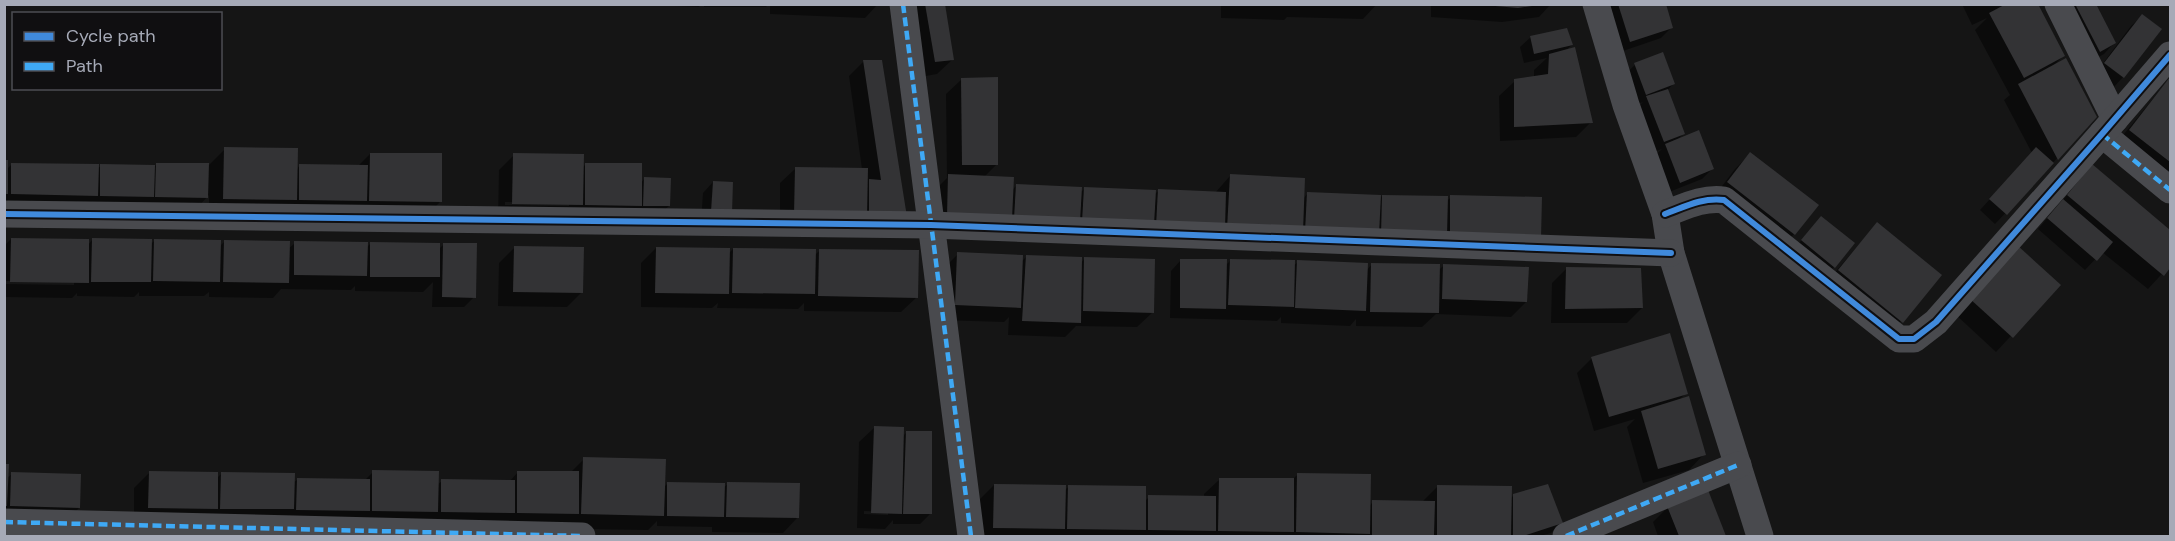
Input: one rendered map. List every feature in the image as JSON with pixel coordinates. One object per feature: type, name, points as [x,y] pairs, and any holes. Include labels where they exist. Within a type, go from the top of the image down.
[{"type":"street","points":[[903,4],[971,537]]},
{"type":"street","points":[[1596,4],[1626,105],[1665,214],[1671,253],[1760,537]]},
{"type":"street","points":[[2058,4],[2109,127],[2170,189]]},
{"type":"street","points":[[1665,214],[1695,202],[1713,198],[1724,200],[1899,339],[1914,339],[1936,322],[2170,55]]},
{"type":"street","points":[[4,214],[931,225],[1671,253]]},
{"type":"street","points":[[1566,537],[1738,465]]},
{"type":"street","points":[[4,522],[582,537]]},
{"type":"building","points":[[925,4],[945,4],[954,60],[935,62]]},
{"type":"building","points":[[1496,4],[1532,4],[1532,6],[1518,8],[1495,6]]},
{"type":"building","points":[[1618,4],[1666,4],[1673,28],[1630,42]]},
{"type":"building","points":[[2006,4],[2038,4],[2065,56],[2024,78],[1989,13]]},
{"type":"building","points":[[2075,4],[2096,4],[2116,43],[2100,52]]},
{"type":"building","points":[[2142,14],[2162,29],[2124,78],[2104,63]]},
{"type":"building","points":[[1567,28],[1573,45],[1534,54],[1530,36]]},
{"type":"building","points":[[1575,47],[1593,123],[1514,127],[1514,79],[1548,74],[1549,54]]},
{"type":"building","points":[[1663,52],[1675,84],[1646,95],[1634,63]]},
{"type":"building","points":[[2066,58],[2097,117],[2058,160],[2018,84]]},
{"type":"building","points":[[863,60],[882,60],[907,217],[869,216],[869,179],[881,180]]},
{"type":"building","points":[[998,77],[998,165],[962,165],[961,78]]},
{"type":"building","points":[[2170,77],[2170,162],[2129,130]]},
{"type":"building","points":[[1668,89],[1685,134],[1664,142],[1646,96]]},
{"type":"building","points":[[1699,130],[1714,169],[1680,183],[1665,144]]},
{"type":"building","points":[[224,147],[298,148],[297,200],[223,199]]},
{"type":"building","points":[[2036,147],[2054,163],[2007,215],[1989,199]]},
{"type":"building","points":[[1750,152],[1819,205],[1795,235],[1727,182]]},
{"type":"building","points":[[370,153],[442,153],[442,202],[369,201]]},
{"type":"building","points":[[513,153],[584,154],[583,205],[512,204]]},
{"type":"building","points":[[4,160],[8,160],[8,194],[4,194]]},
{"type":"building","points":[[11,163],[99,164],[98,196],[11,194]]},
{"type":"building","points":[[156,163],[209,163],[208,198],[155,197]]},
{"type":"building","points":[[585,163],[642,163],[642,206],[585,205]]},
{"type":"building","points":[[100,164],[155,165],[154,197],[100,196]]},
{"type":"building","points":[[299,164],[368,165],[367,201],[299,200]]},
{"type":"building","points":[[2092,164],[2170,230],[2170,268],[2164,276],[2067,195]]},
{"type":"building","points":[[795,167],[868,168],[867,216],[794,215]]},
{"type":"building","points":[[948,174],[1014,177],[1012,219],[947,216]]},
{"type":"building","points":[[1230,174],[1305,178],[1303,232],[1227,229]]},
{"type":"building","points":[[644,177],[671,178],[670,206],[643,206]]},
{"type":"building","points":[[713,181],[733,182],[732,213],[711,212]]},
{"type":"building","points":[[1016,184],[1082,187],[1080,222],[1014,219]]},
{"type":"building","points":[[1084,187],[1156,190],[1154,225],[1082,222]]},
{"type":"building","points":[[1158,189],[1226,192],[1225,229],[1156,226]]},
{"type":"building","points":[[1307,192],[1381,195],[1379,235],[1305,232]]},
{"type":"building","points":[[1382,195],[1448,196],[1447,236],[1381,235]]},
{"type":"building","points":[[1450,195],[1542,197],[1541,238],[1450,236]]},
{"type":"building","points":[[2063,199],[2113,242],[2097,261],[2047,218]]},
{"type":"building","points":[[1821,216],[1855,243],[1835,268],[1801,240]]},
{"type":"building","points":[[1877,222],[1942,275],[1903,323],[1838,270]]},
{"type":"building","points":[[11,238],[89,239],[89,283],[10,282]]},
{"type":"building","points":[[92,238],[152,239],[151,282],[91,282]]},
{"type":"building","points":[[154,239],[221,240],[220,282],[153,281]]},
{"type":"building","points":[[224,240],[290,241],[289,283],[223,282]]},
{"type":"building","points":[[294,241],[368,242],[367,276],[294,275]]},
{"type":"building","points":[[370,242],[440,243],[440,277],[370,277]]},
{"type":"building","points":[[443,243],[477,243],[476,298],[442,297]]},
{"type":"building","points":[[2017,245],[2061,285],[2013,338],[1969,298]]},
{"type":"building","points":[[514,246],[584,247],[583,293],[513,292]]},
{"type":"building","points":[[656,247],[730,248],[729,294],[655,293]]},
{"type":"building","points":[[733,248],[816,249],[815,294],[732,293]]},
{"type":"building","points":[[819,249],[919,250],[918,298],[818,296]]},
{"type":"building","points":[[957,252],[1023,255],[1021,308],[955,305]]},
{"type":"building","points":[[1026,255],[1082,257],[1081,323],[1022,321]]},
{"type":"building","points":[[1084,257],[1155,259],[1154,313],[1083,311]]},
{"type":"building","points":[[1180,259],[1227,259],[1226,309],[1180,308]]},
{"type":"building","points":[[1230,259],[1295,260],[1294,307],[1228,305]]},
{"type":"building","points":[[1297,260],[1368,263],[1366,311],[1295,308]]},
{"type":"building","points":[[1371,263],[1440,264],[1439,313],[1370,312]]},
{"type":"building","points":[[1443,264],[1529,267],[1527,302],[1442,299]]},
{"type":"building","points":[[1566,267],[1641,268],[1643,308],[1565,309]]},
{"type":"building","points":[[1670,333],[1688,394],[1609,417],[1591,357]]},
{"type":"building","points":[[1689,396],[1706,455],[1658,469],[1641,411]]},
{"type":"building","points":[[874,426],[904,427],[902,514],[871,513]]},
{"type":"building","points":[[906,431],[932,431],[932,514],[903,514]]},
{"type":"building","points":[[583,457],[666,459],[664,516],[581,514]]},
{"type":"building","points":[[4,464],[9,464],[7,506],[4,506]]},
{"type":"building","points":[[372,470],[439,471],[438,512],[372,511]]},
{"type":"building","points":[[149,471],[218,472],[218,509],[148,508]]},
{"type":"building","points":[[517,471],[579,471],[579,514],[517,513]]},
{"type":"building","points":[[11,472],[81,474],[80,508],[10,506]]},
{"type":"building","points":[[221,472],[295,473],[294,509],[220,509]]},
{"type":"building","points":[[1297,473],[1371,474],[1370,534],[1296,532]]},
{"type":"building","points":[[297,478],[370,479],[370,511],[296,510]]},
{"type":"building","points":[[1219,478],[1294,478],[1294,532],[1218,531]]},
{"type":"building","points":[[441,479],[515,480],[515,513],[441,512]]},
{"type":"building","points":[[667,482],[725,483],[724,517],[667,516]]},
{"type":"building","points":[[727,482],[800,483],[799,518],[726,517]]},
{"type":"building","points":[[994,484],[1066,485],[1065,529],[993,528]]},
{"type":"building","points":[[1548,484],[1563,523],[1523,536],[1513,536],[1513,494]]},
{"type":"building","points":[[1068,485],[1146,486],[1146,530],[1067,529]]},
{"type":"building","points":[[1437,485],[1512,486],[1511,536],[1437,535]]},
{"type":"building","points":[[1708,490],[1726,536],[1679,536],[1667,506]]},
{"type":"building","points":[[1148,495],[1216,496],[1216,531],[1148,530]]},
{"type":"building","points":[[1372,500],[1435,501],[1434,535],[1372,535]]},
{"type":"marked path","points":[[903,4],[971,536]]},
{"type":"marked path","points":[[2102,134],[2170,190]]},
{"type":"marked path","points":[[1566,536],[1738,465]]},
{"type":"marked path","points":[[4,522],[582,536]]},
{"type":"cycle path","points":[[1665,214],[1701,201],[1724,200],[1899,339],[1914,339],[1936,322],[2170,55]]},
{"type":"cycle path","points":[[4,214],[931,225],[1671,253]]}]
